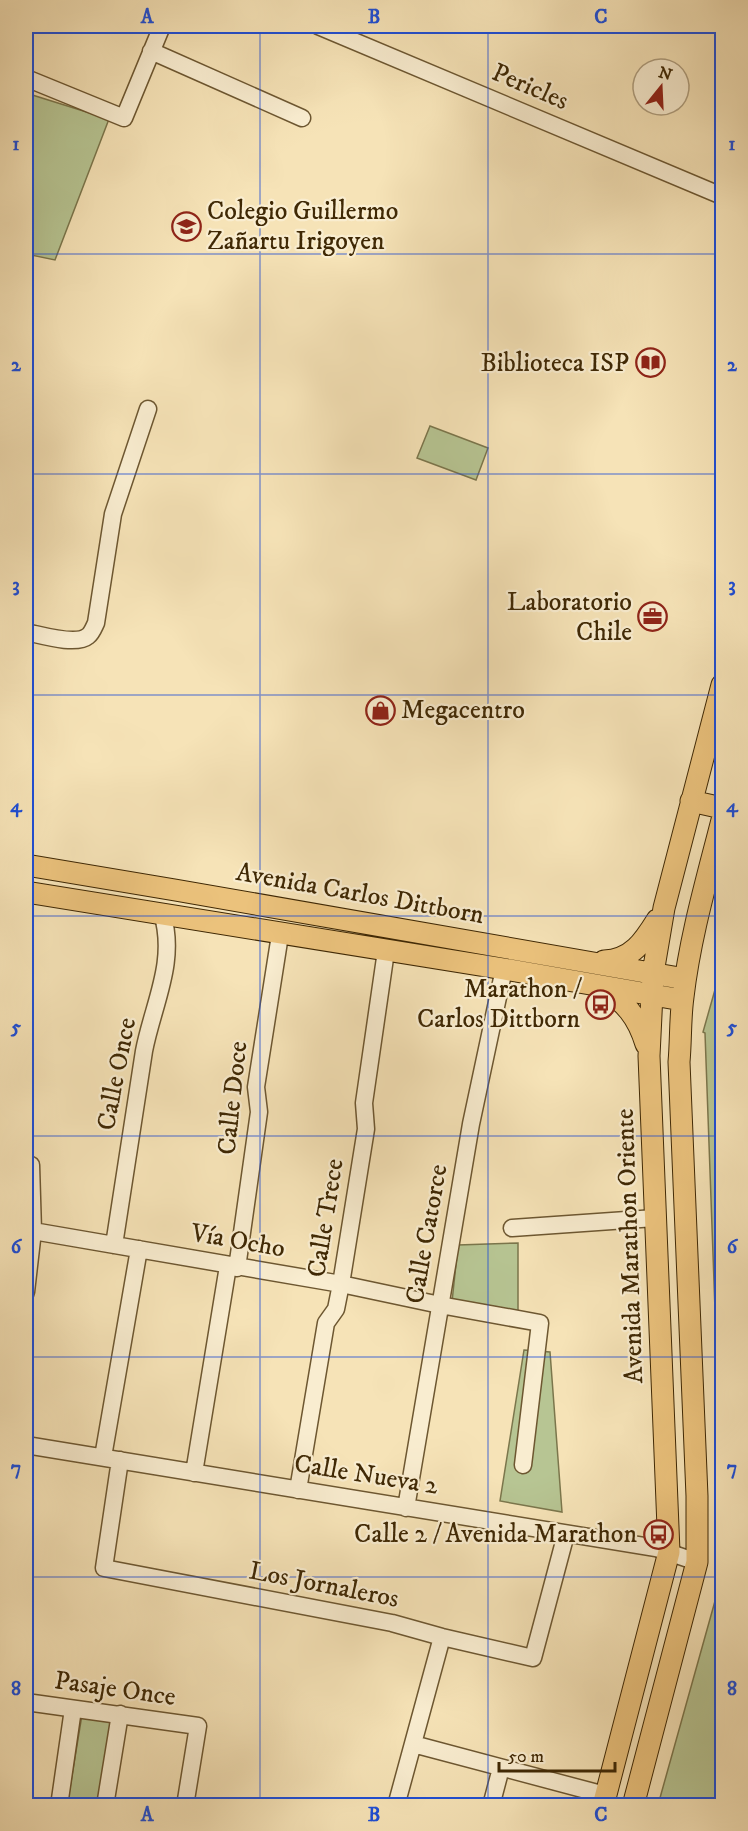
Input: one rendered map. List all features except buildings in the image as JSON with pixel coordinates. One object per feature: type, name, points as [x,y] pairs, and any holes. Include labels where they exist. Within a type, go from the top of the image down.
[{"type":"main road","name":"Avenida Marathon Oriente","points":[[604,1800],[669,1552],[649,1056],[653,973],[664,908],[723,685]]},
{"type":"main road","points":[[691,801],[723,808]]},
{"type":"main road","points":[[633,1806],[697,1562],[697,1496],[680,1062],[682,1000],[700,904],[723,820]]},
{"type":"main road","name":"Avenida Carlos Dittborn","points":[[26,866],[685,979]]},
{"type":"main road","name":"Avenida Carlos Dittborn","points":[[26,892],[682,1000]]},
{"type":"main road","points":[[595,962],[621,959],[639,947],[664,908]]},
{"type":"main road","points":[[590,984],[620,999],[630,1010],[639,1026],[649,1056]]},
{"type":"main road","points":[[662,1360],[691,1357]]},
{"type":"street","points":[[26,78],[123,118],[162,26]]},
{"type":"street","name":"Pericles","points":[[318,26],[723,196]]},
{"type":"street","points":[[151,51],[302,118]]},
{"type":"street","points":[[26,632],[76,641],[87,637],[92,632],[96,623],[113,514],[147,409]]},
{"type":"street","name":"Calle Once","points":[[114,1245],[144,1051],[160,996],[166,956],[168,934],[162,913]]},
{"type":"street","name":"Calle Doce","points":[[194,1473],[233,1267],[259,1112],[256,1087],[280,934]]},
{"type":"street","name":"Calle Trece","points":[[298,1490],[327,1323],[336,1308],[341,1284],[366,1129],[364,1103],[386,951]]},
{"type":"street","name":"Calle Catorce","points":[[406,1508],[471,1124],[504,969]]},
{"type":"street","points":[[26,1293],[33,1231],[32,1165]]},
{"type":"street","points":[[512,1227],[655,1218]]},
{"type":"street","name":"Vía Ocho","points":[[33,1231],[341,1284],[540,1323],[523,1465]]},
{"type":"street","points":[[103,1457],[139,1249]]},
{"type":"street","name":"Calle Nueva 2","points":[[26,1445],[656,1548],[697,1562]]},
{"type":"street","name":"Los Jornaleros","points":[[120,1460],[104,1568],[392,1623],[533,1658],[566,1534]]},
{"type":"street","points":[[396,1806],[442,1637]]},
{"type":"street","name":"Pasaje Once","points":[[26,1702],[198,1726],[185,1806]]},
{"type":"street","points":[[59,1806],[73,1709]]},
{"type":"street","points":[[105,1806],[120,1714]]},
{"type":"street","points":[[413,1744],[501,1767],[604,1800]]},
{"type":"street","points":[[491,1806],[501,1767]]},
{"type":"green space","points":[[26,93],[109,119],[55,260],[26,254]]},
{"type":"green space","points":[[430,426],[488,448],[476,480],[417,458]]},
{"type":"green space","points":[[722,965],[722,1503],[705,1033],[703,1032]]},
{"type":"green space","points":[[518,1243],[518,1314],[452,1302],[458,1245]]},
{"type":"green space","points":[[524,1350],[550,1352],[562,1512],[500,1501]]},
{"type":"green space","points":[[722,1576],[722,1805],[658,1805]]},
{"type":"green space","points":[[82,1715],[114,1720],[99,1805],[67,1806]]},
{"type":"place","name":"Colegio Guillermo Zañartu Irigoyen","points":[[186,226]]},
{"type":"place","name":"Biblioteca ISP","points":[[650,363]]},
{"type":"place","name":"Laboratorio Chile","points":[[653,617]]},
{"type":"place","name":"Megacentro","points":[[380,710]]},
{"type":"place","name":"Marathon / Carlos Dittborn","points":[[601,1004]]},
{"type":"place","name":"Calle 2 / Avenida Marathon","points":[[658,1534]]}]
